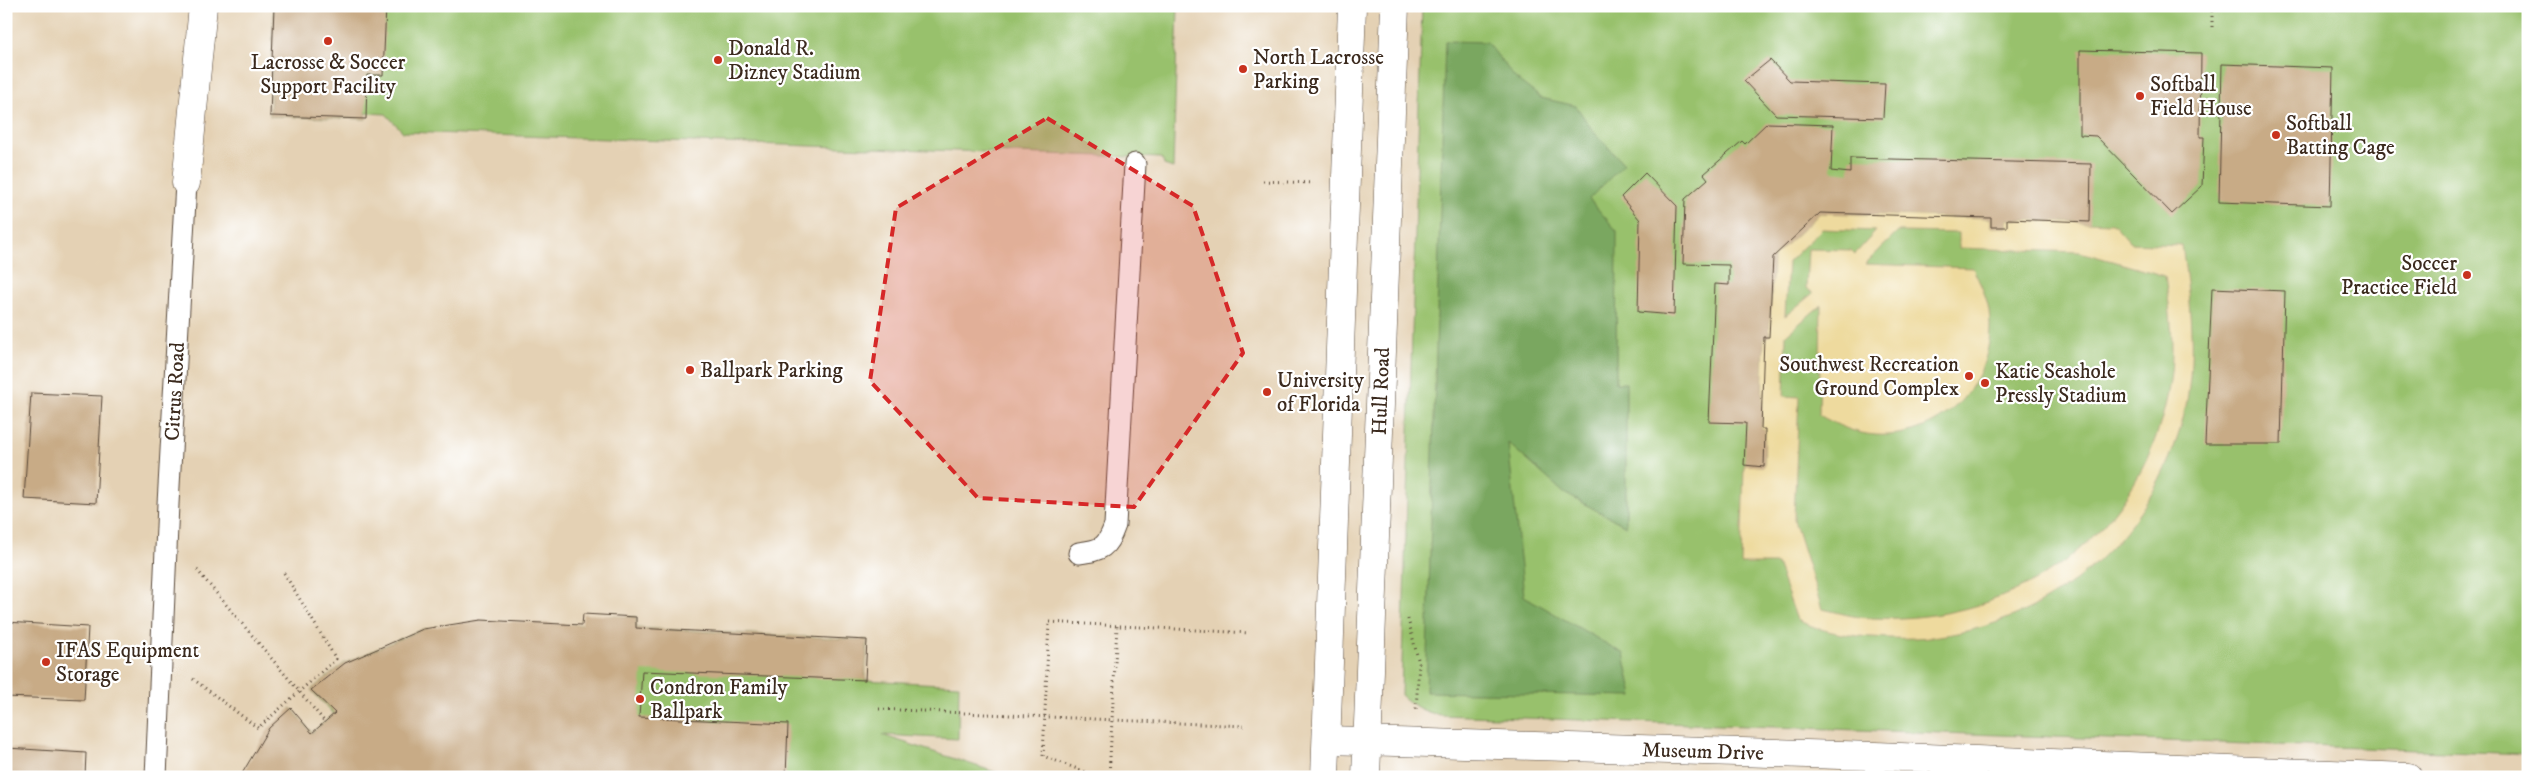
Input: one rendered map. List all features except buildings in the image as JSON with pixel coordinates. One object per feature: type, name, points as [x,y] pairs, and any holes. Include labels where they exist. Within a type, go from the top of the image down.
[{"type":"street","name":"Citrus Road","points":[[186,183],[203,6]]},
{"type":"street","name":"Hull Road","points":[[1325,777],[1352,6]]},
{"type":"street","name":"Hull Road","points":[[1366,777],[1396,6]]},
{"type":"street","name":"Museum Drive","points":[[1327,740],[1875,767],[2408,777]]},
{"type":"lane","points":[[1079,554],[1098,551],[1110,540],[1116,525],[1134,164]]},
{"type":"lane","name":"Citrus Road","points":[[156,777],[168,504],[186,183]]},
{"type":"path","points":[[2212,6],[2212,27]]},
{"type":"path","points":[[1263,181],[1315,183]]},
{"type":"path","points":[[195,567],[324,722]]},
{"type":"path","points":[[190,677],[258,728],[336,659],[284,573]]},
{"type":"path","points":[[1099,777],[1043,756],[1049,622],[1250,633]]},
{"type":"path","points":[[1109,777],[1117,626]]},
{"type":"path","points":[[879,709],[1244,726]]},
{"type":"highlighted area","points":[[1047,118],[1193,206],[1243,353],[1134,507],[978,498],[870,381],[896,208]]},
{"type":"shaded area","name":"University of Florida","points":[[6,6],[2528,6],[2528,777],[6,777]]},
{"type":"green space","name":"Donald R. Dizney Stadium","points":[[274,6],[1178,6],[1173,168],[1164,165],[1162,158],[403,132],[386,114],[366,113],[366,119],[270,116]]},
{"type":"green space","name":"Southwest Recreation Ground Complex","points":[[1422,6],[2528,6],[2528,754],[1440,715],[1419,708],[1410,702],[1401,695]]},
{"type":"green space","points":[[1445,41],[1487,42],[1515,78],[1541,98],[1576,106],[1593,131],[1624,164],[1589,199],[1617,231],[1616,383],[1626,383],[1626,526],[1564,493],[1508,443],[1524,596],[1624,654],[1633,696],[1426,692]]},
{"type":"green space","name":"Condron Family Ballpark","points":[[610,616],[636,617],[636,628],[867,640],[865,680],[959,685],[958,739],[882,735],[1010,777],[240,777],[291,708],[312,733],[334,714],[311,690],[345,663],[423,629],[582,625]]},
{"type":"sand","points":[[1820,213],[1991,218],[1991,227],[2007,227],[2007,219],[2113,223],[2131,243],[2182,245],[2191,341],[2189,389],[2185,412],[2178,436],[2159,481],[2134,521],[2103,556],[2067,586],[2027,610],[1984,627],[1938,636],[1889,638],[1842,634],[1820,629],[1797,620],[1777,564],[1741,564],[1744,465],[1764,466],[1765,429],[1761,429],[1764,337],[1769,336],[1773,257]],"holes":[[[1822,229],[1876,231],[1855,254],[1851,250],[1808,249],[1806,288],[1813,293],[1785,316],[1788,262]],[[1898,232],[1959,233],[1959,248],[2080,252],[2165,276],[2171,328],[2172,355],[2170,381],[2157,435],[2135,483],[2105,524],[2068,559],[2025,586],[1977,605],[1926,616],[1865,618],[1822,609],[1794,520],[1799,397],[1784,396],[1786,335],[1821,305],[1819,415],[1846,428],[1876,435],[1901,434],[1924,427],[1944,415],[1962,400],[1975,381],[1985,360],[1990,336],[1989,311],[1985,294],[1973,268],[1865,264]]]},
{"type":"place","name":"Lacrosse & Soccer Support Facility","points":[[328,41]]},
{"type":"place","name":"Donald R. Dizney Stadium","points":[[718,60]]},
{"type":"place","name":"North Lacrosse Parking","points":[[1243,69]]},
{"type":"place","name":"Softball Field House","points":[[2140,96]]},
{"type":"place","name":"Softball Batting Cage","points":[[2276,135]]},
{"type":"place","name":"Soccer Practice Field","points":[[2467,275]]},
{"type":"place","name":"Ballpark Parking","points":[[690,370]]},
{"type":"place","name":"Southwest Recreation Ground Complex","points":[[1969,376]]},
{"type":"place","name":"Katie Seashole Pressly Stadium","points":[[1985,383]]},
{"type":"place","name":"University of Florida","points":[[1267,392]]},
{"type":"place","name":"IFAS Equipment Storage","points":[[46,662]]},
{"type":"place","name":"Condron Family Ballpark","points":[[640,699]]}]
